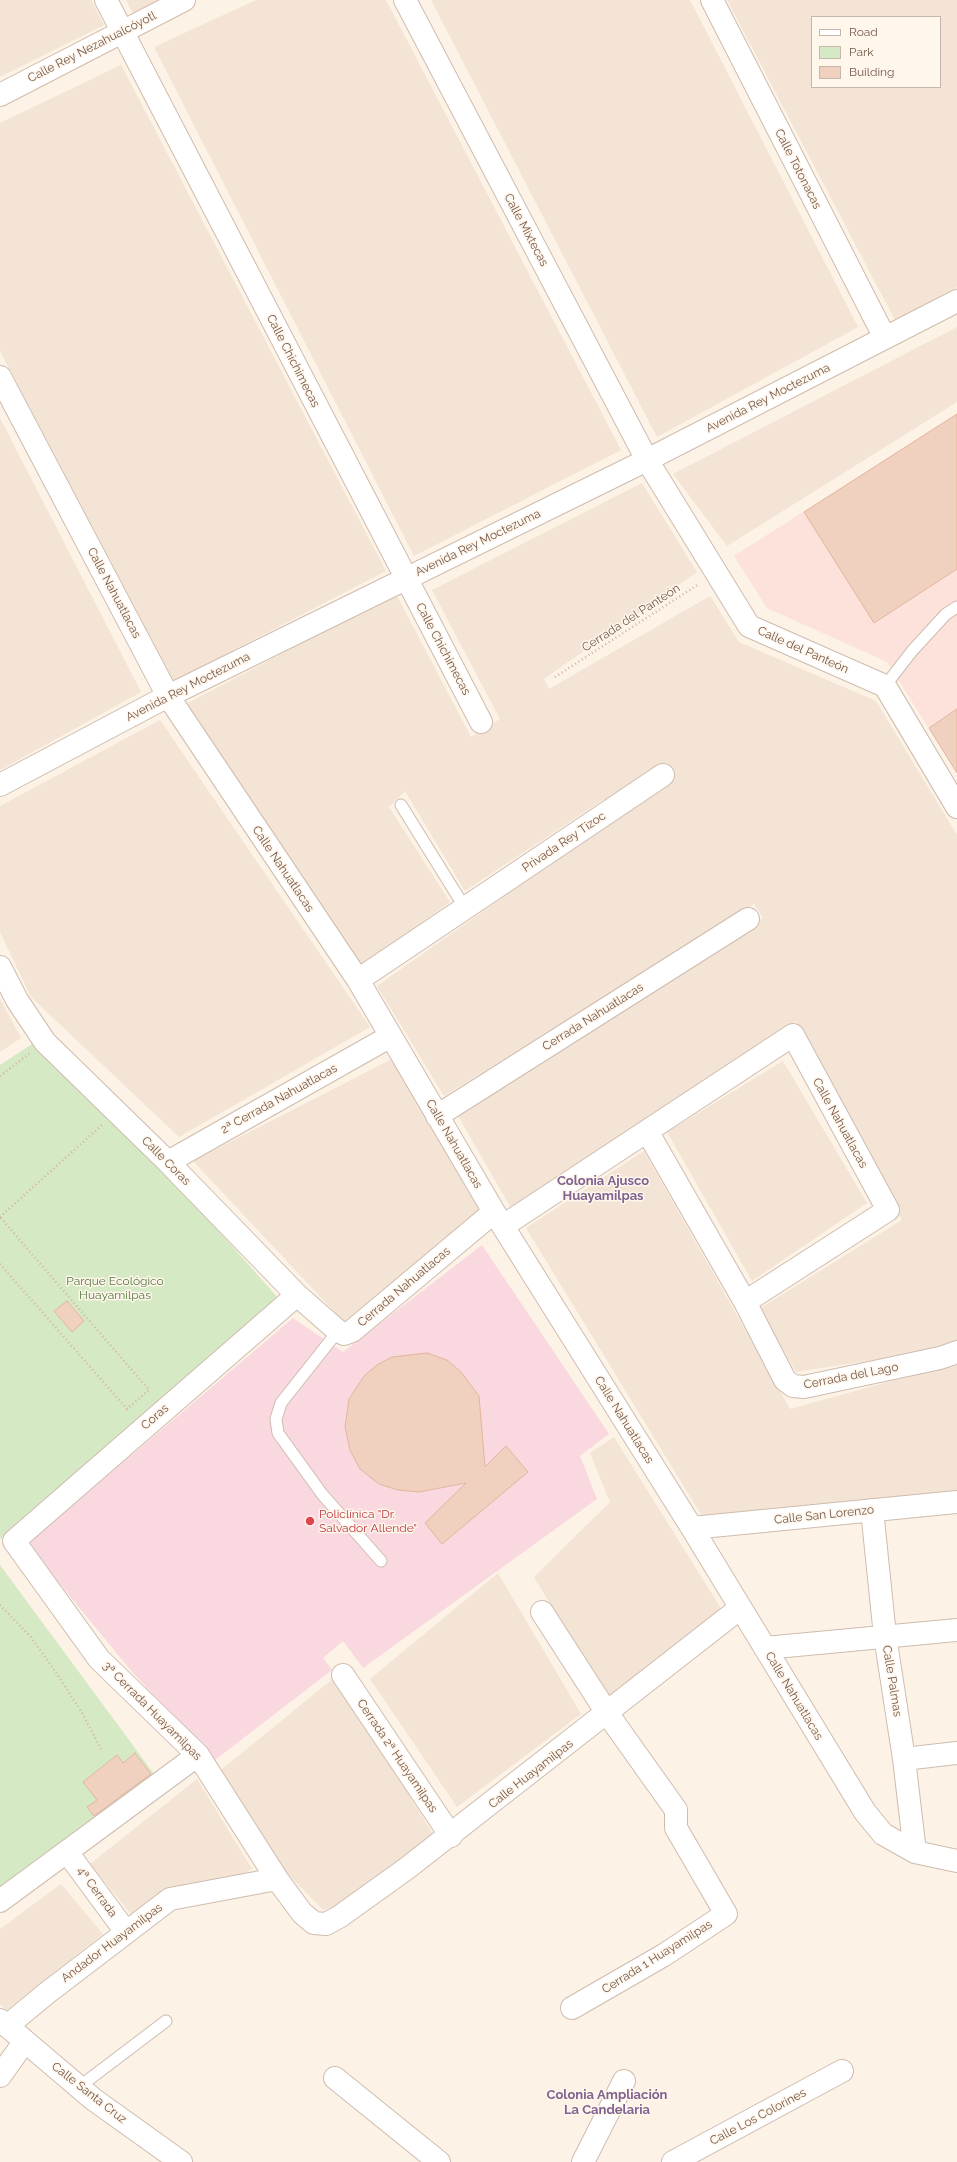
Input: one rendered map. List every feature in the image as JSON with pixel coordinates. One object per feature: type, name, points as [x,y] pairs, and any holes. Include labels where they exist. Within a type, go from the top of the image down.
[{"type":"street","name":"Calle Chichimecas","points":[[106,0],[481,722]]},
{"type":"street","name":"Calle Rey Nezahualcóyotl","points":[[0,95],[184,0]]},
{"type":"street","name":"Calle Mixtecas","points":[[405,0],[647,460]]},
{"type":"street","name":"Calle Totonacas","points":[[712,0],[885,338]]},
{"type":"street","name":"Avenida Rey Moctezuma","points":[[0,785],[168,696],[647,460],[957,301]]},
{"type":"street","name":"Calle Nahuatlacas","points":[[0,377],[168,696],[358,980],[498,1219],[692,1528],[865,1812],[883,1834],[915,1852],[957,1861]]},
{"type":"street","name":"Calle del Panteón","points":[[647,460],[748,626],[885,686]]},
{"type":"street","points":[[885,686],[957,807]]},
{"type":"street","name":"Privada Rey Tizoc","points":[[358,980],[663,775]]},
{"type":"street","name":"Cerrada Nahuatlacas","points":[[437,1116],[748,919]]},
{"type":"street","name":"Calle Coras","points":[[0,967],[17,1000],[45,1042],[168,1162],[297,1295],[345,1331]]},
{"type":"street","name":"Calle Nahuatlacas","points":[[745,1302],[888,1210],[792,1035]]},
{"type":"street","name":"Cerrada Nahuatlacas","points":[[345,1331],[498,1219],[647,1130],[792,1035]]},
{"type":"street","name":"2ª Cerrada Nahuatlacas","points":[[168,1162],[390,1036]]},
{"type":"street","name":"Cerrada del Lago","points":[[647,1130],[745,1302],[785,1380],[793,1386],[804,1387],[940,1358],[957,1352]]},
{"type":"street","name":"Coras","points":[[14,1541],[297,1295]]},
{"type":"street","name":"Calle San Lorenzo","points":[[692,1528],[957,1502]]},
{"type":"street","name":"Calle Palmas","points":[[872,1510],[885,1636],[904,1759],[915,1852]]},
{"type":"street","name":"3ª Cerrada Huayamilpas","points":[[14,1541],[99,1658],[198,1755],[277,1879],[302,1913],[314,1923]]},
{"type":"street","name":"Calle Huayamilpas","points":[[314,1923],[326,1924],[339,1917],[451,1836],[740,1609]]},
{"type":"street","points":[[542,1612],[607,1713]]},
{"type":"street","points":[[765,1648],[957,1630]]},
{"type":"street","name":"Cerrada 2ª Huayamilpas","points":[[344,1675],[451,1836]]},
{"type":"street","name":"Cerrada 1 Huayamilpas","points":[[572,2008],[664,1955],[726,1914],[676,1828],[676,1810],[607,1713]]},
{"type":"street","points":[[904,1759],[957,1753]]},
{"type":"street","points":[[0,1901],[198,1755]]},
{"type":"street","name":"4ª Cerrada","points":[[68,1852],[126,1932]]},
{"type":"street","name":"Andador Huayamilpas","points":[[4,2023],[47,1993],[170,1899],[277,1879]]},
{"type":"street","name":"Calle Santa Cruz","points":[[4,2023],[79,2087],[181,2162]]},
{"type":"street","points":[[0,2076],[25,2041]]},
{"type":"street","name":"Calle Los Colorines","points":[[673,2162],[842,2071]]},
{"type":"street","points":[[335,2078],[439,2162]]},
{"type":"street","points":[[583,2162],[624,2081]]},
{"type":"lane","points":[[885,686],[912,651],[946,614],[957,606]]},
{"type":"lane","points":[[401,805],[465,908]]},
{"type":"lane","points":[[345,1331],[281,1403],[276,1418],[278,1433],[322,1494],[381,1561]]},
{"type":"lane","points":[[79,2087],[166,2021]]},
{"type":"path","name":"Cerrada del Panteón","points":[[555,677],[716,574]]},
{"type":"path","points":[[0,1076],[45,1042]]},
{"type":"path","points":[[0,1264],[127,1409],[149,1390],[0,1217],[105,1122]]},
{"type":"path","points":[[0,1605],[30,1636],[53,1668],[82,1711],[102,1751]]},
{"type":"shaded area","points":[[0,0],[91,0],[104,25],[0,77]]},
{"type":"shaded area","points":[[126,0],[158,0],[133,14]]},
{"type":"shaded area","points":[[256,0],[386,0],[621,450],[414,556],[154,47]]},
{"type":"shaded area","points":[[431,0],[690,0],[858,327],[657,437]]},
{"type":"shaded area","points":[[727,0],[957,0],[957,287],[895,320]]},
{"type":"shaded area","points":[[121,65],[386,571],[172,682],[0,351],[0,123]]},
{"type":"shaded area","points":[[957,327],[957,402],[727,546],[673,474]]},
{"type":"shaded area","points":[[957,414],[957,773],[887,662],[767,608],[734,556]]},
{"type":"shaded area","points":[[0,418],[141,692],[0,770]]},
{"type":"shaded area","points":[[642,483],[697,572],[544,679],[549,689],[710,596],[739,642],[876,701],[957,835],[957,1342],[911,1354],[796,1372],[759,1309],[902,1220],[796,1021],[511,1208],[457,1114],[763,918],[754,904],[444,1096],[377,986],[614,819],[604,799],[465,891],[405,791],[389,807],[450,902],[359,968],[184,705],[396,594],[471,737],[500,719],[432,590]]},
{"type":"shaded area","points":[[160,720],[370,1027],[179,1137],[31,997],[0,932],[0,806]]},
{"type":"shaded area","points":[[0,999],[21,1038],[0,1052]]},
{"type":"shaded area","points":[[392,1059],[479,1210],[344,1322],[193,1161]]},
{"type":"shaded area","points":[[783,1061],[867,1203],[752,1281],[667,1132]]},
{"type":"shaded area","points":[[644,1151],[790,1409],[957,1363],[957,1492],[705,1521],[526,1228]]},
{"type":"shaded area","name":"Policlínica \"Dr. Salvador Allende\"","points":[[482,1245],[609,1434],[580,1456],[597,1499],[363,1668],[343,1641],[323,1658],[332,1670],[215,1760],[133,1673],[27,1544],[293,1318],[343,1352]]},
{"type":"shaded area","points":[[614,1437],[722,1610],[607,1698],[534,1577],[610,1502],[590,1453]]},
{"type":"shaded area","points":[[498,1573],[581,1714],[457,1807],[370,1679]]},
{"type":"shaded area","points":[[335,1677],[433,1834],[339,1905],[323,1910],[281,1867],[221,1770]]},
{"type":"shaded area","points":[[197,1779],[252,1869],[242,1875],[166,1891],[131,1914],[90,1864]]},
{"type":"shaded area","points":[[61,1884],[103,1934],[6,2010],[0,2004],[0,1929]]},
{"type":"green space","name":"Parque Ecológico Huayamilpas","points":[[32,1044],[153,1157],[279,1299],[0,1539],[0,1065]]},
{"type":"green space","points":[[0,1565],[157,1778],[0,1897]]},
{"type":"building","points":[[957,414],[957,569],[874,623],[804,512]]},
{"type":"building","points":[[957,709],[957,773],[929,728]]},
{"type":"building","points":[[67,1301],[84,1321],[72,1332],[54,1311]]},
{"type":"building","points":[[427,1353],[447,1360],[461,1372],[479,1396],[485,1467],[506,1446],[528,1472],[442,1544],[425,1523],[466,1483],[419,1492],[398,1490],[379,1484],[360,1469],[350,1450],[345,1427],[349,1399],[364,1376],[377,1365],[392,1357]]},
{"type":"building","points":[[135,1753],[151,1774],[94,1816],[87,1807],[97,1800],[83,1782],[117,1755],[123,1763]]},
{"type":"place","name":"Policlínica \"Dr. Salvador Allende\"","points":[[310,1521]]},
{"type":"district","name":"Colonia Ajusco Huayamilpas","points":[[603,1188]]},
{"type":"district","name":"Colonia Ampliación La Candelaria","points":[[607,2102]]}]
